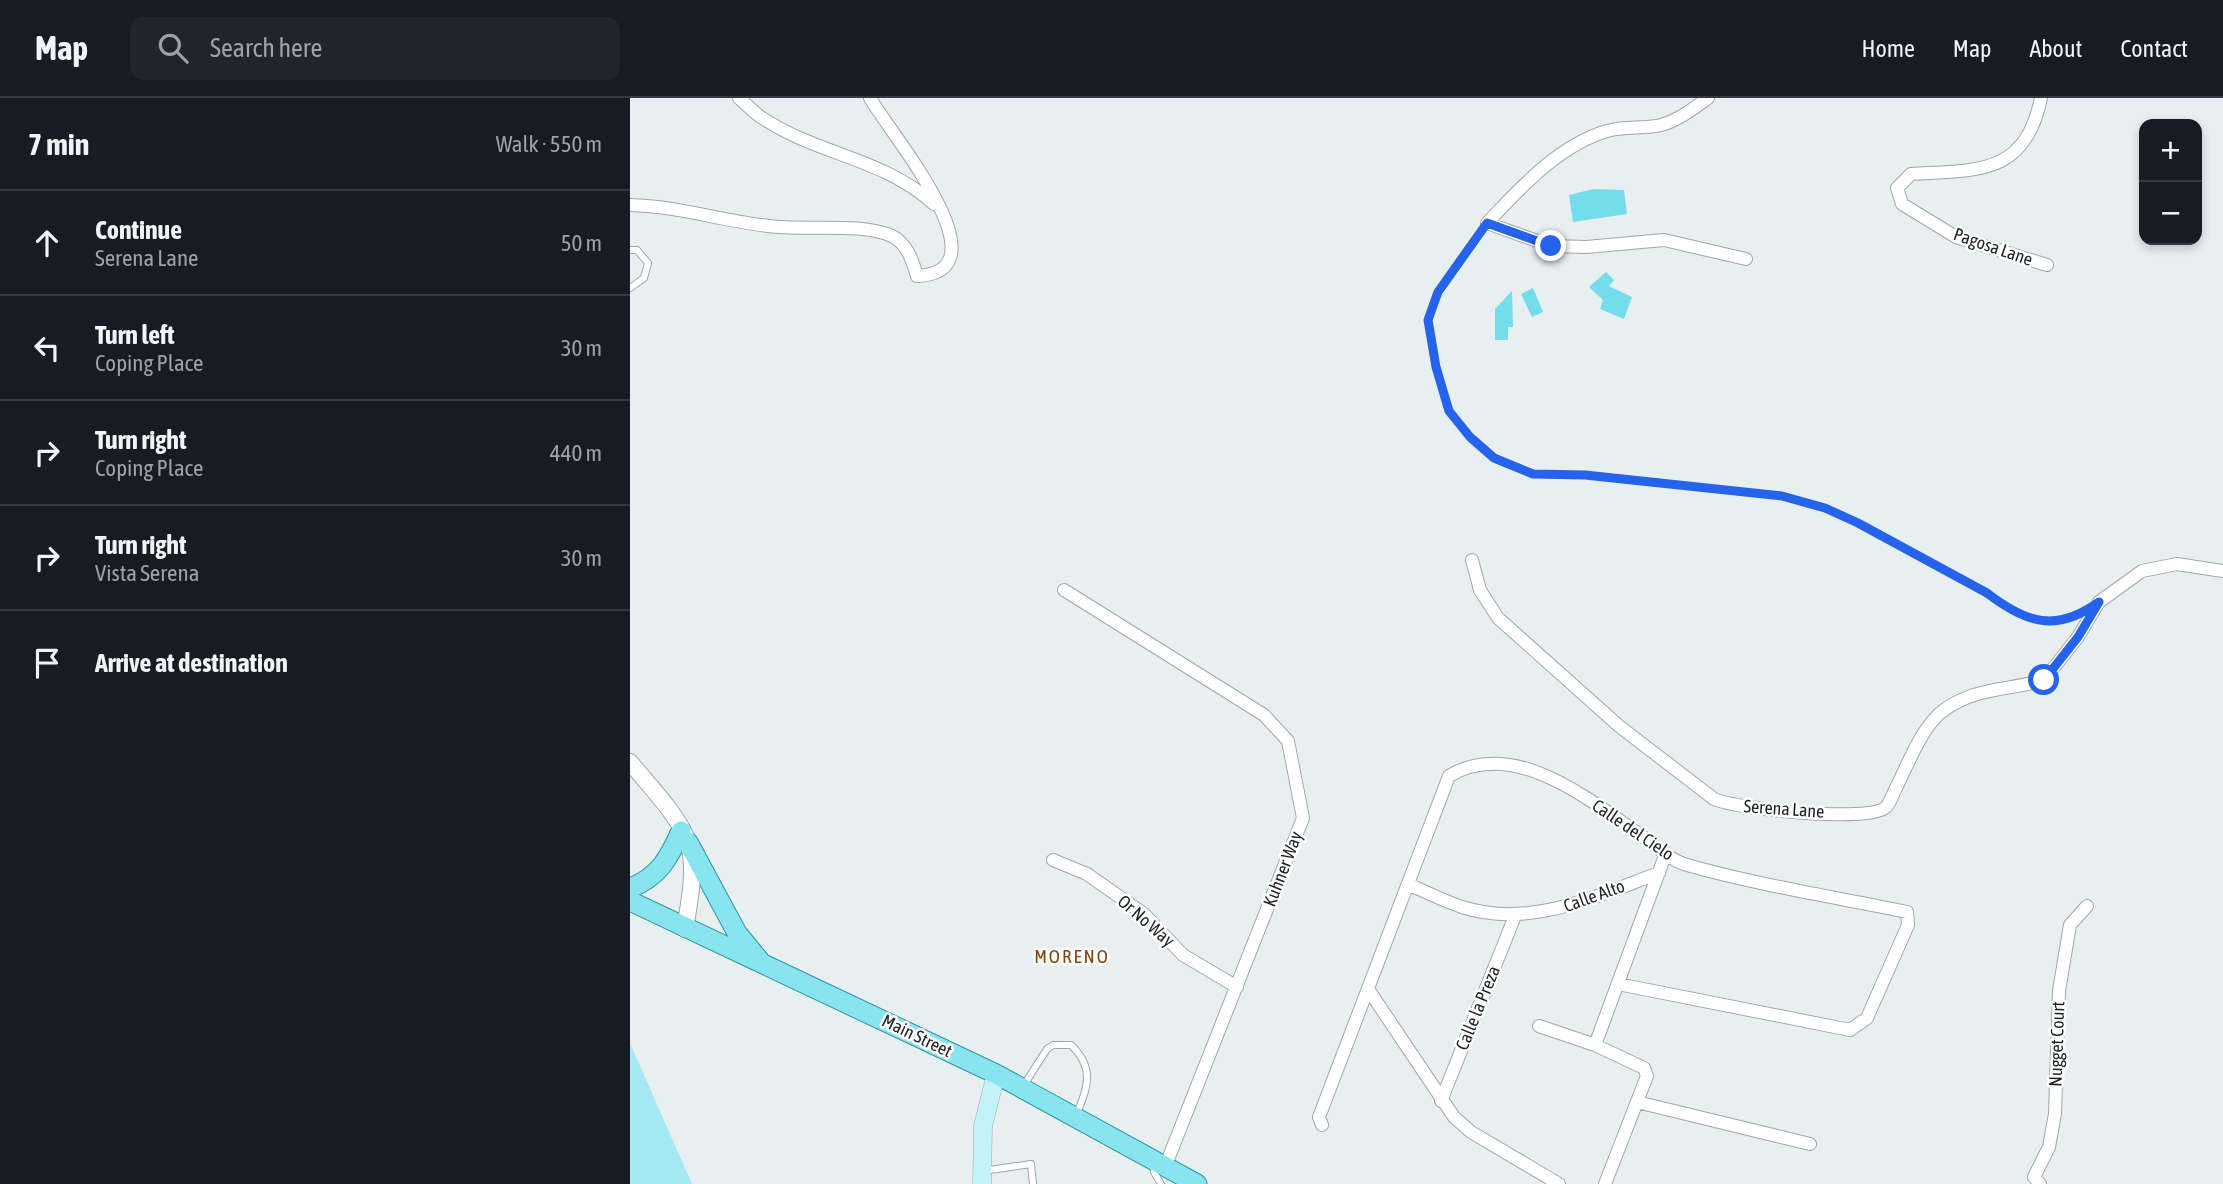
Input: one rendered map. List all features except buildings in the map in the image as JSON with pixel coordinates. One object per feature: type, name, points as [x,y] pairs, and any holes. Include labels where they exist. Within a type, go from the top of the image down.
[{"type":"main road","points":[[630,888],[656,874],[684,837],[737,933],[763,964]]},
{"type":"main road","name":"Main Street","points":[[630,901],[996,1074],[1076,1118],[1160,1170],[1197,1184]]},
{"type":"main road","points":[[981,1178],[983,1126],[996,1074]]},
{"type":"street","points":[[740,98],[764,119],[807,140],[873,164],[915,187],[943,211]]},
{"type":"street","points":[[630,205],[665,205],[769,226],[872,230],[895,237],[912,257],[917,276],[933,275],[945,269],[953,247],[943,211],[870,98]]},
{"type":"street","points":[[1709,98],[1679,118],[1661,125],[1607,131],[1570,149],[1524,184],[1487,223],[1551,246],[1586,247],[1664,240],[1746,260]]},
{"type":"street","name":"Pagosa Lane","points":[[2041,98],[2035,127],[2007,160],[1974,170],[1911,174],[1897,188],[1902,204],[1956,237],[2047,265]]},
{"type":"street","name":"Serena Lane","points":[[1472,560],[1480,590],[1490,609],[1619,726],[1714,799],[1726,804],[1794,812],[1874,814],[1886,807],[1916,748],[1938,715],[1976,692],[2044,680],[2078,637],[2099,602],[2142,571],[2177,564],[2223,571]]},
{"type":"street","name":"Kuhner Way","points":[[1064,590],[1238,696],[1264,715],[1288,741],[1303,818],[1237,987],[1160,1170]]},
{"type":"street","points":[[630,762],[684,837],[692,881],[685,929]]},
{"type":"street","name":"Calle del Cielo","points":[[1322,1125],[1319,1117],[1449,776],[1462,768],[1497,765],[1528,768],[1564,782],[1683,864],[1907,912],[1908,925],[1867,1018],[1850,1030],[1618,984]]},
{"type":"street","points":[[1595,1045],[1666,853]]},
{"type":"street","name":"Or No Way","points":[[1053,860],[1097,880],[1144,914],[1183,955],[1237,987]]},
{"type":"street","name":"Calle Alto","points":[[1408,884],[1464,908],[1515,916],[1562,909],[1658,873]]},
{"type":"street","name":"Nugget Court","points":[[2040,1184],[2034,1177],[2049,1147],[2055,1114],[2059,991],[2070,925],[2087,906]]},
{"type":"street","name":"Calle la Preza","points":[[1441,1101],[1515,916]]},
{"type":"street","points":[[1368,989],[1441,1101],[1471,1132],[1534,1178],[1559,1184]]},
{"type":"street","points":[[1539,1026],[1595,1045],[1644,1068],[1647,1076],[1605,1184]]},
{"type":"street","points":[[1637,1102],[1810,1143]]},
{"type":"lane","points":[[630,250],[637,250],[648,262],[644,278],[630,288]]},
{"type":"lane","points":[[1022,1088],[1047,1049],[1053,1045],[1071,1045],[1080,1054],[1089,1082],[1076,1118]]},
{"type":"lane","points":[[981,1178],[1031,1164],[1033,1184]]},
{"type":"path","points":[[1487,223],[1438,292],[1428,320],[1436,367],[1449,411],[1470,437],[1494,458],[1533,474],[1585,475],[1782,496],[1825,508],[1858,523],[1987,593],[2011,611],[2046,623],[2077,616]]},
{"type":"shaded area","points":[[630,1043],[692,1184],[630,1184]]},
{"type":"district","name":"MORENO","points":[[1072,956]]},
{"type":"route","points":[[1551,246],[1487,223],[1438,292],[1428,320],[1436,367],[1449,411],[1470,437],[1494,458],[1533,474],[1585,475],[1782,496],[1825,508],[1987,593],[2011,611],[2046,623],[2070,619],[2099,602],[2078,637],[2044,680]]}]
